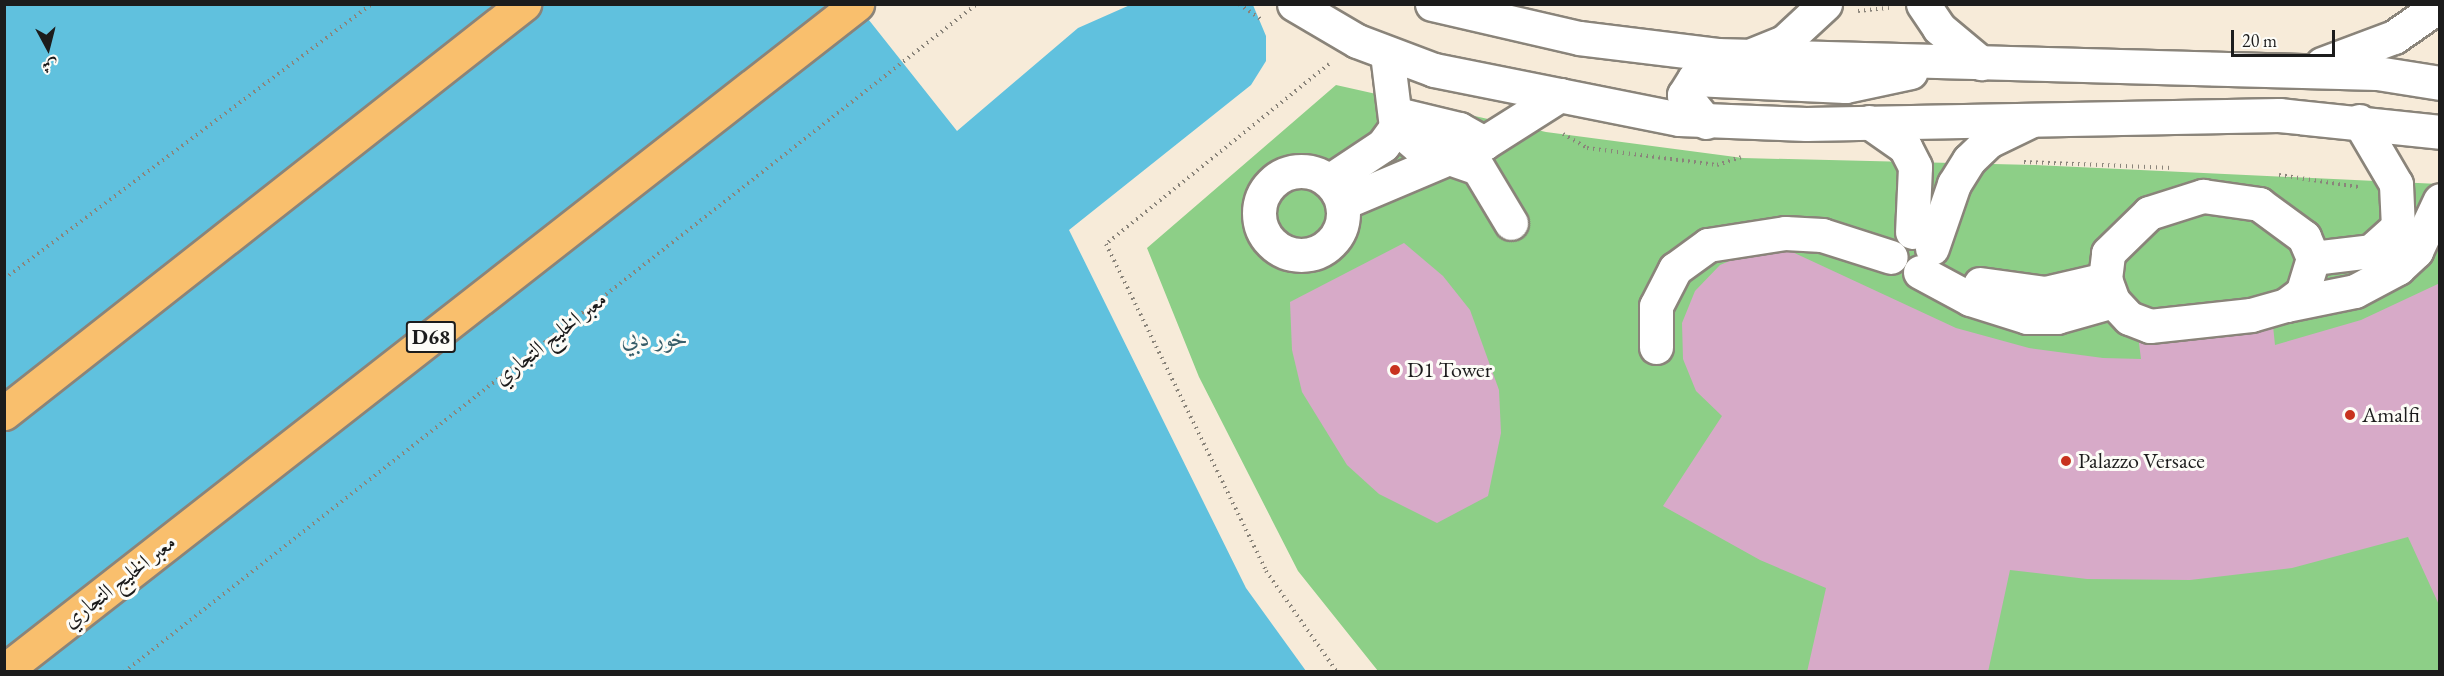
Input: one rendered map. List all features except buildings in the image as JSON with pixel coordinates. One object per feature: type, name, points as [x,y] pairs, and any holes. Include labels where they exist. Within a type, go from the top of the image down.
[{"type":"highway","points":[[4,413],[524,4]]},
{"type":"highway","name":"معبر الخليج التجاري","points":[[4,671],[857,4]]},
{"type":"street","points":[[1294,4],[1357,41],[1386,54],[1482,82],[1706,122],[1869,122],[2169,114],[2359,121],[2439,132]]},
{"type":"street","points":[[1432,4],[1579,38],[1751,55],[2377,73],[2439,83]]},
{"type":"street","points":[[1924,5],[1939,28],[1981,63]]},
{"type":"street","points":[[2286,71],[2342,60],[2394,37],[2439,5]]},
{"type":"street","points":[[1751,55],[1784,42],[1822,9]]},
{"type":"street","points":[[1386,54],[1396,121],[1420,148],[1478,168],[1511,223]]},
{"type":"street","points":[[1706,122],[1684,95],[1694,79],[1845,86],[1906,74],[1934,61]]},
{"type":"street","points":[[1396,121],[1383,145],[1336,192],[1449,158],[1484,143],[1560,95]]},
{"type":"street","points":[[1924,252],[1954,184],[1969,160],[1997,136],[2040,117]]},
{"type":"street","points":[[1396,121],[1459,129],[1484,143]]},
{"type":"street","points":[[2359,121],[2396,184],[2400,213],[2415,246]]},
{"type":"street","points":[[1869,122],[1905,147],[1915,166],[1924,252]]},
{"type":"street","points":[[2396,184],[2439,191]]},
{"type":"street","points":[[2286,305],[2302,293],[2313,258],[2304,237],[2284,218],[2250,201],[2203,196],[2175,202],[2126,231],[2108,253],[2108,290],[2129,318],[2150,326],[2251,315],[2378,282],[2415,246],[2439,200]]},
{"type":"street","points":[[1656,347],[1656,306],[1675,269],[1708,245],[1785,233],[1822,235],[1891,257],[1895,239],[1924,252],[1957,273],[2014,292],[2108,290]]},
{"type":"street","points":[[2313,258],[2352,257],[2415,246]]},
{"type":"path","points":[[4,279],[372,4]]},
{"type":"path","name":"معبر الخليج التجاري","points":[[124,672],[977,4]]},
{"type":"path","points":[[1822,9],[1924,5]]},
{"type":"path","points":[[1337,672],[1266,571],[1106,244],[1357,41]]},
{"type":"green space","points":[[1336,85],[1546,132],[1743,158],[2035,165],[2439,184],[2439,671],[1378,671],[1298,571],[1199,377],[1147,248]]},
{"type":"water","name":"خور دبي","points":[[4,5],[857,5],[957,131],[1078,28],[1130,5],[1253,5],[1266,36],[1266,61],[1251,85],[1069,230],[1246,588],[1306,671],[5,671]]},
{"type":"place","name":"D1 Tower","points":[[1395,370]]},
{"type":"place","name":"Amalfi","points":[[2350,415]]},
{"type":"place","name":"Palazzo Versace","points":[[2066,461]]}]
